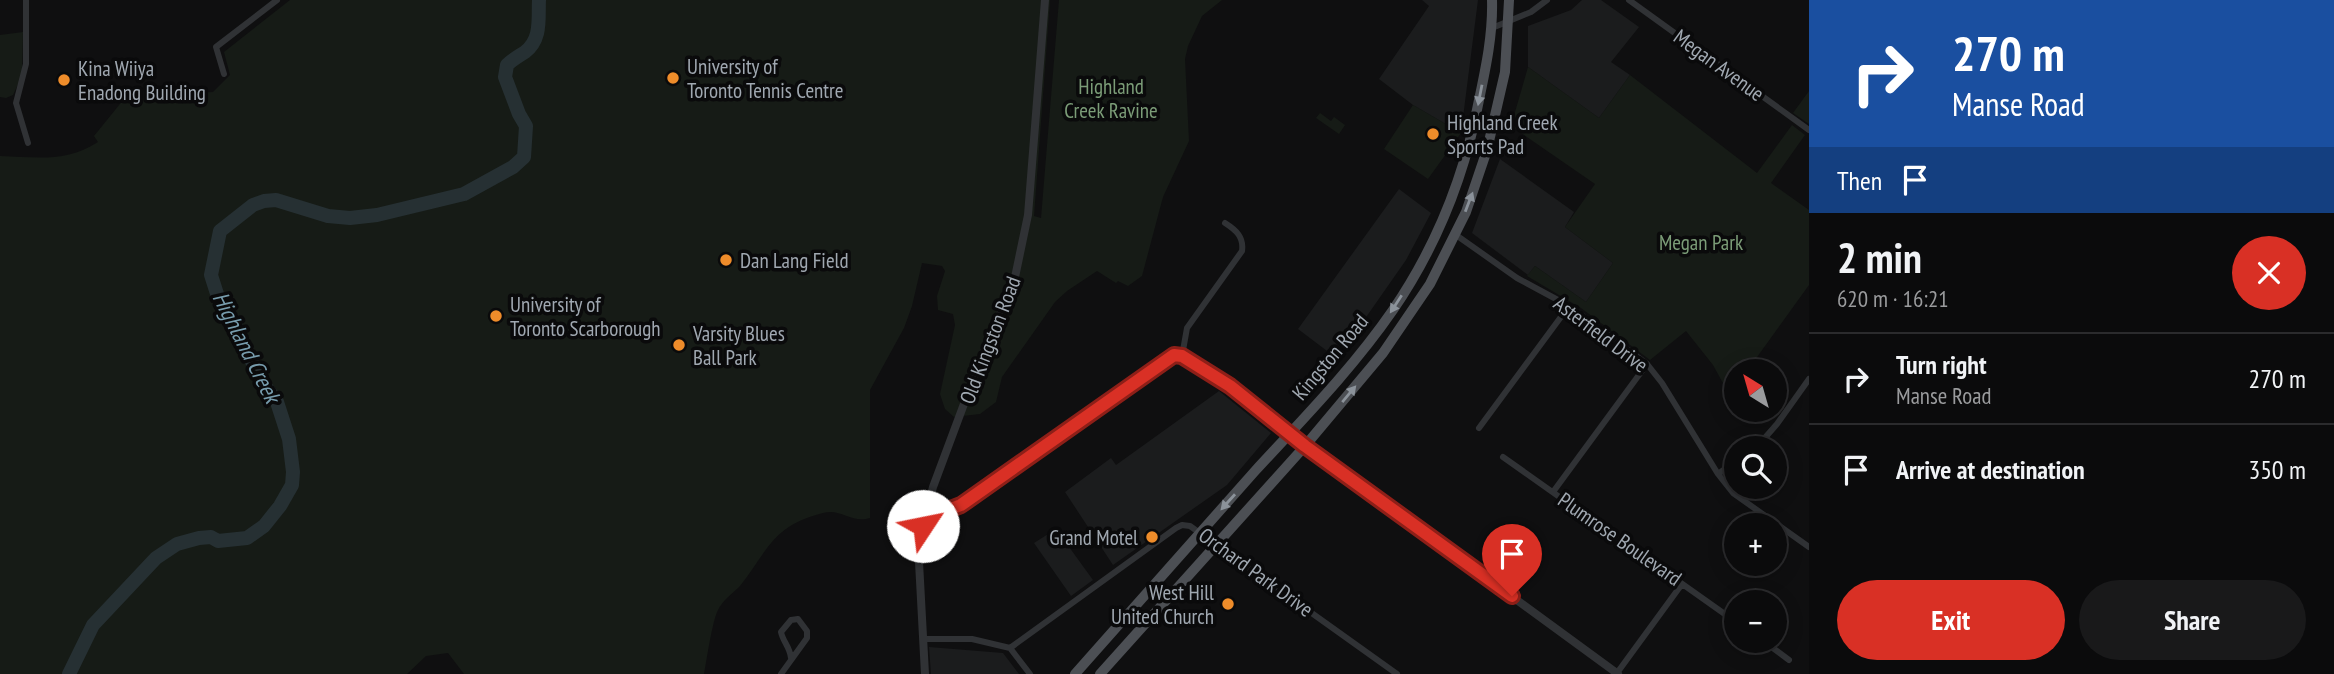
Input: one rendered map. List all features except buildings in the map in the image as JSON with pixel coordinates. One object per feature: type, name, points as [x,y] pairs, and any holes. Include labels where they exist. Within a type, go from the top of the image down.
[{"type":"main road","name":"Kingston Road","points":[[1076,674],[1328,392],[1378,331],[1411,281],[1446,212],[1472,137],[1492,28],[1492,0]]},
{"type":"main road","name":"Kingston Road","points":[[1100,674],[1305,446],[1383,353],[1430,284],[1456,235],[1488,150],[1505,72],[1509,0]]},
{"type":"street","points":[[26,0],[26,64],[16,103],[27,142]]},
{"type":"street","points":[[224,74],[216,47],[277,0]]},
{"type":"street","name":"Old Kingston Road","points":[[925,674],[920,540],[933,487],[983,353],[1014,282],[1028,215],[1045,0]]},
{"type":"street","points":[[1492,28],[1531,12],[1548,0]]},
{"type":"street","name":"Megan Avenue","points":[[1629,0],[1809,130]]},
{"type":"street","points":[[1182,356],[1187,328],[1242,251],[1240,235],[1225,223]]},
{"type":"street","name":"Asterfield Drive","points":[[1456,235],[1517,278],[1569,306],[1647,364],[1732,493],[1809,547]]},
{"type":"street","points":[[1479,428],[1569,306]]},
{"type":"street","points":[[926,511],[948,510],[961,505],[1174,355],[1182,356],[1230,386],[1305,446],[1617,673],[1682,584]]},
{"type":"street","points":[[1553,492],[1647,364]]},
{"type":"street","points":[[1766,436],[1809,379]]},
{"type":"street","name":"Plumrose Boulevard","points":[[1503,457],[1724,614]]},
{"type":"street","points":[[1718,474],[1724,470]]},
{"type":"street","name":"Orchard Park Drive","points":[[1010,648],[1182,525],[1190,526],[1216,544],[1397,674]]},
{"type":"street","points":[[781,674],[807,638],[807,631],[798,619],[785,625],[781,632],[790,650],[790,658]]},
{"type":"street","points":[[923,639],[972,639],[1010,648],[1030,674]]},
{"type":"street","points":[[1780,653],[1789,660]]},
{"type":"shaded area","points":[[1422,0],[1478,0],[1461,133],[1413,105],[1379,79],[1429,6]]},
{"type":"shaded area","points":[[1582,0],[1601,0],[1639,27],[1611,62],[1630,75],[1599,118],[1528,67],[1528,26],[1571,10]]},
{"type":"shaded area","points":[[1500,159],[1574,212],[1565,227],[1613,263],[1586,302],[1535,266],[1528,275],[1472,233]]},
{"type":"shaded area","points":[[1399,189],[1431,213],[1406,260],[1335,357],[1298,329]]},
{"type":"shaded area","points":[[1219,391],[1271,433],[1227,485],[1113,565],[1065,492],[1111,458],[1116,465]]},
{"type":"shaded area","points":[[1056,529],[1093,580],[1071,596],[1034,543]]},
{"type":"shaded area","points":[[929,647],[1003,653],[1019,674],[931,674]]},
{"type":"green space","name":"University of Toronto Scarborough","points":[[290,0],[1050,0],[1034,216],[1041,218],[1059,0],[1222,0],[1202,16],[1188,46],[1185,59],[1189,141],[1163,197],[1142,276],[1128,286],[1118,281],[1116,283],[1097,271],[1067,291],[1055,302],[1002,377],[996,402],[980,414],[954,417],[945,409],[940,394],[955,325],[953,314],[938,310],[937,296],[945,271],[942,266],[922,263],[904,328],[870,390],[870,518],[858,519],[823,513],[793,525],[773,540],[740,586],[720,607],[714,623],[704,674],[464,674],[448,653],[426,656],[407,674],[0,674],[0,156],[38,158],[62,156],[86,149],[98,142],[94,136],[124,99],[140,91],[165,93],[166,103],[193,102],[193,93],[213,92],[230,75],[224,52]]},
{"type":"green space","points":[[23,32],[22,76],[13,95],[0,97],[0,35]]},
{"type":"green space","name":"Megan Park","points":[[1528,67],[1599,118],[1630,75],[1757,173],[1792,125],[1805,135],[1771,183],[1809,210],[1809,285],[1756,359],[1724,359],[1724,385],[1713,365],[1686,331],[1650,360],[1581,308],[1527,276],[1535,266],[1586,302],[1613,263],[1565,227],[1595,184],[1511,126]]},
{"type":"green space","points":[[1809,91],[1809,124],[1793,113]]},
{"type":"green space","points":[[1413,105],[1461,133],[1428,179],[1384,149]]},
{"type":"green space","points":[[1320,113],[1331,121],[1334,117],[1345,125],[1339,134],[1316,118]]},
{"type":"waterway","name":"Highland Creek","points":[[69,674],[93,625],[156,558],[177,544],[199,538],[211,537],[218,541],[247,538],[264,526],[292,485],[289,439],[277,402],[261,381],[234,322],[218,297],[211,275],[220,231],[253,205],[264,201],[276,200],[328,216],[350,218],[377,215],[464,194],[513,167],[524,157],[526,126],[505,77],[507,65],[525,52],[537,35],[539,0]]},
{"type":"place","name":"University of Toronto Tennis Centre","points":[[673,78]]},
{"type":"place","name":"Kina Wiiya Enadong Building","points":[[64,80]]},
{"type":"place","name":"Highland Creek Sports Pad","points":[[1433,134]]},
{"type":"place","name":"Dan Lang Field","points":[[726,260]]},
{"type":"place","name":"University of Toronto Scarborough","points":[[496,316]]},
{"type":"place","name":"Varsity Blues Ball Park","points":[[679,345]]},
{"type":"place","name":"Grand Motel","points":[[1152,537]]},
{"type":"place","name":"West Hill United Church","points":[[1228,604]]},
{"type":"route","points":[[923,526],[926,511],[948,510],[961,505],[1174,355],[1182,356],[1230,386],[1305,446],[1512,596]]},
{"type":"park label","name":"Highland Creek Ravine","points":[[1111,98]]}]
